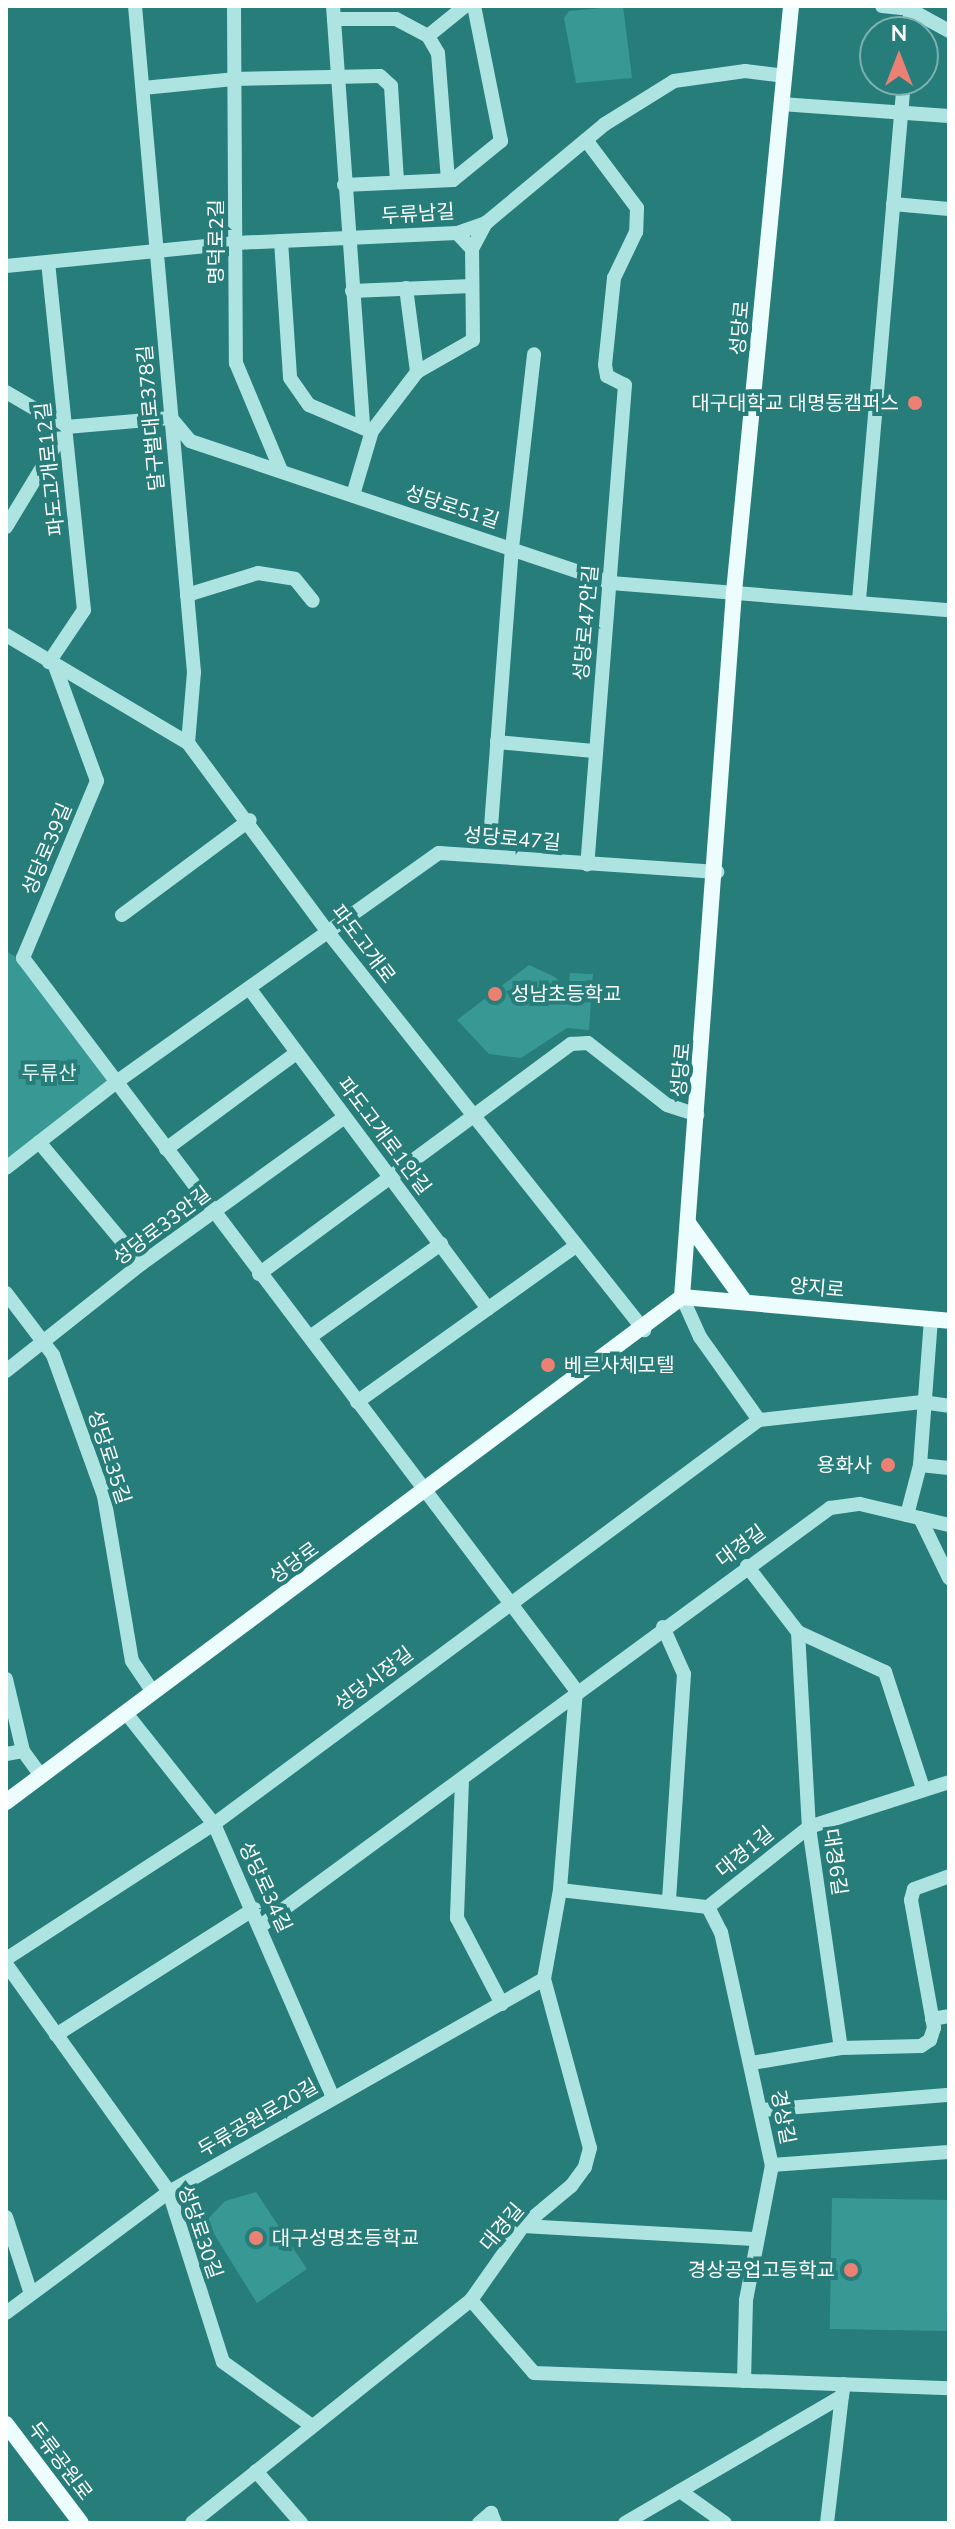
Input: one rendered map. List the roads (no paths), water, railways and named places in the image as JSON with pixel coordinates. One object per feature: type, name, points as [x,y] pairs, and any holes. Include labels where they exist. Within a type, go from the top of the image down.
[{"type":"main road","name":"성당로","points":[[6,1802],[644,1330],[682,1297],[717,872],[734,592],[791,6]]},
{"type":"main road","points":[[688,1223],[745,1302]]},
{"type":"main road","name":"양지로","points":[[682,1297],[949,1321]]},
{"type":"main road","name":"두류공원로","points":[[6,2424],[81,2523]]},
{"type":"street","name":"달구벌대로378길","points":[[135,6],[194,672],[188,743]]},
{"type":"street","name":"명덕로2길","points":[[234,6],[236,363],[280,468]]},
{"type":"street","points":[[428,36],[465,6]]},
{"type":"street","points":[[344,185],[448,180],[501,141],[474,6]]},
{"type":"street","points":[[882,6],[910,7],[949,31]]},
{"type":"street","points":[[353,495],[367,430],[352,291],[334,12],[396,19],[428,36],[438,53],[448,180]]},
{"type":"street","name":"두류남길","points":[[6,266],[236,243],[457,233],[486,223],[586,140],[674,81],[745,71],[784,76]]},
{"type":"street","points":[[143,88],[234,79],[380,76],[391,86],[397,182]]},
{"type":"street","points":[[859,600],[902,96]]},
{"type":"street","points":[[781,104],[949,116]]},
{"type":"street","name":"성당로47안길","points":[[586,140],[637,208],[636,232],[614,278],[605,365],[607,376],[625,385],[587,864]]},
{"type":"street","points":[[893,204],[949,209]]},
{"type":"street","points":[[367,430],[417,372],[473,340],[472,249],[486,223]]},
{"type":"street","points":[[457,233],[472,249]]},
{"type":"street","points":[[281,241],[290,378],[309,405],[367,430]]},
{"type":"street","name":"파도고개로12길","points":[[48,262],[84,610],[52,664]]},
{"type":"street","points":[[352,291],[472,286]]},
{"type":"street","points":[[406,288],[417,372]]},
{"type":"street","points":[[477,856],[490,840],[512,548],[534,354]]},
{"type":"street","points":[[6,392],[66,427],[171,418]]},
{"type":"street","name":"성당로51길","points":[[171,418],[190,441],[280,468],[611,583],[859,600],[949,610]]},
{"type":"street","points":[[6,527],[66,427]]},
{"type":"street","points":[[187,595],[258,573],[295,579],[313,601]]},
{"type":"street","name":"파도고개로","points":[[6,635],[188,743],[250,820],[327,931],[574,1247],[644,1330]]},
{"type":"street","name":"성당로39길","points":[[52,664],[97,781],[23,958],[212,1213],[427,1490]]},
{"type":"street","points":[[497,742],[594,751]]},
{"type":"street","points":[[122,915],[250,820]]},
{"type":"street","points":[[490,840],[503,857]]},
{"type":"street","name":"성당로47길","points":[[6,1168],[115,1083],[439,853],[717,872]]},
{"type":"street","name":"파도고개로1안길","points":[[249,988],[295,1054],[488,1309]]},
{"type":"street","points":[[259,1274],[392,1179],[555,1053],[581,1041],[667,1105],[697,1115]]},
{"type":"street","points":[[166,1149],[295,1054]]},
{"type":"street","name":"성당로33안길","points":[[6,1371],[141,1264],[345,1117]]},
{"type":"street","points":[[39,1142],[141,1264]]},
{"type":"street","points":[[310,1337],[441,1244]]},
{"type":"street","points":[[357,1402],[574,1247]]},
{"type":"street","name":"성당로35길","points":[[6,1293],[45,1342],[104,1496],[132,1661],[153,1692]]},
{"type":"street","points":[[682,1297],[700,1337],[759,1420],[922,1402],[949,1406]]},
{"type":"street","points":[[931,1319],[913,1516],[949,1578]]},
{"type":"street","name":"성당시장길","points":[[6,1962],[214,1824],[759,1420]]},
{"type":"street","points":[[920,1465],[949,1468]]},
{"type":"street","points":[[262,1925],[462,1780],[576,1690],[427,1490]]},
{"type":"street","name":"대경길","points":[[192,2523],[471,2300],[523,2226],[571,2186],[585,2167],[590,2148],[544,1979],[560,1890],[576,1690],[830,1508],[860,1504],[949,1525]]},
{"type":"street","points":[[747,1566],[798,1632],[885,1672],[923,1788]]},
{"type":"street","points":[[663,1627],[684,1674],[669,1901]]},
{"type":"street","name":"대경6길","points":[[798,1632],[809,1827],[841,2048]]},
{"type":"street","points":[[6,1679],[23,1751],[41,1776]]},
{"type":"street","name":"성당로34길","points":[[126,1713],[214,1824],[262,1925],[333,2098]]},
{"type":"street","points":[[6,1754],[23,1751]]},
{"type":"street","points":[[462,1780],[457,1918],[502,2004]]},
{"type":"street","name":"대경1길","points":[[708,1907],[809,1827],[949,1782]]},
{"type":"street","points":[[752,2063],[841,2048],[921,2046],[930,2040],[932,2019],[911,1900],[914,1889],[949,1876]]},
{"type":"street","points":[[560,1890],[708,1907]]},
{"type":"street","name":"경상길","points":[[708,1907],[721,1932],[772,2165],[949,2152]]},
{"type":"street","points":[[56,2035],[254,1909]]},
{"type":"street","name":"성당로30길","points":[[6,1962],[169,2192],[223,2362],[312,2426]]},
{"type":"street","name":"두류공원로20길","points":[[6,2313],[169,2192],[544,1979]]},
{"type":"street","points":[[932,2019],[949,2016]]},
{"type":"street","points":[[761,2110],[949,2095]]},
{"type":"street","points":[[744,2381],[746,2300],[754,2239],[772,2165]]},
{"type":"street","points":[[6,2217],[31,2294]]},
{"type":"street","points":[[523,2226],[754,2239]]},
{"type":"street","points":[[471,2300],[534,2373],[744,2381],[843,2390],[949,2388]]},
{"type":"street","points":[[625,2523],[843,2390]]},
{"type":"street","points":[[827,2523],[843,2390]]},
{"type":"street","points":[[256,2471],[301,2523]]},
{"type":"street","points":[[680,2491],[725,2523]]},
{"type":"street","points":[[479,2523],[491,2513],[495,2523]]},
{"type":"place","name":"대구대학교 대명동캠퍼스","points":[[915,403]]},
{"type":"place","name":"성남초등학교","points":[[495,994]]},
{"type":"place","name":"베르사체모텔","points":[[548,1365]]},
{"type":"place","name":"용화사","points":[[888,1465]]},
{"type":"place","name":"대구성명초등학교","points":[[256,2238]]},
{"type":"place","name":"경상공업고등학교","points":[[851,2270]]},
{"type":"park label","name":"두류산","points":[[49,1073]]}]
